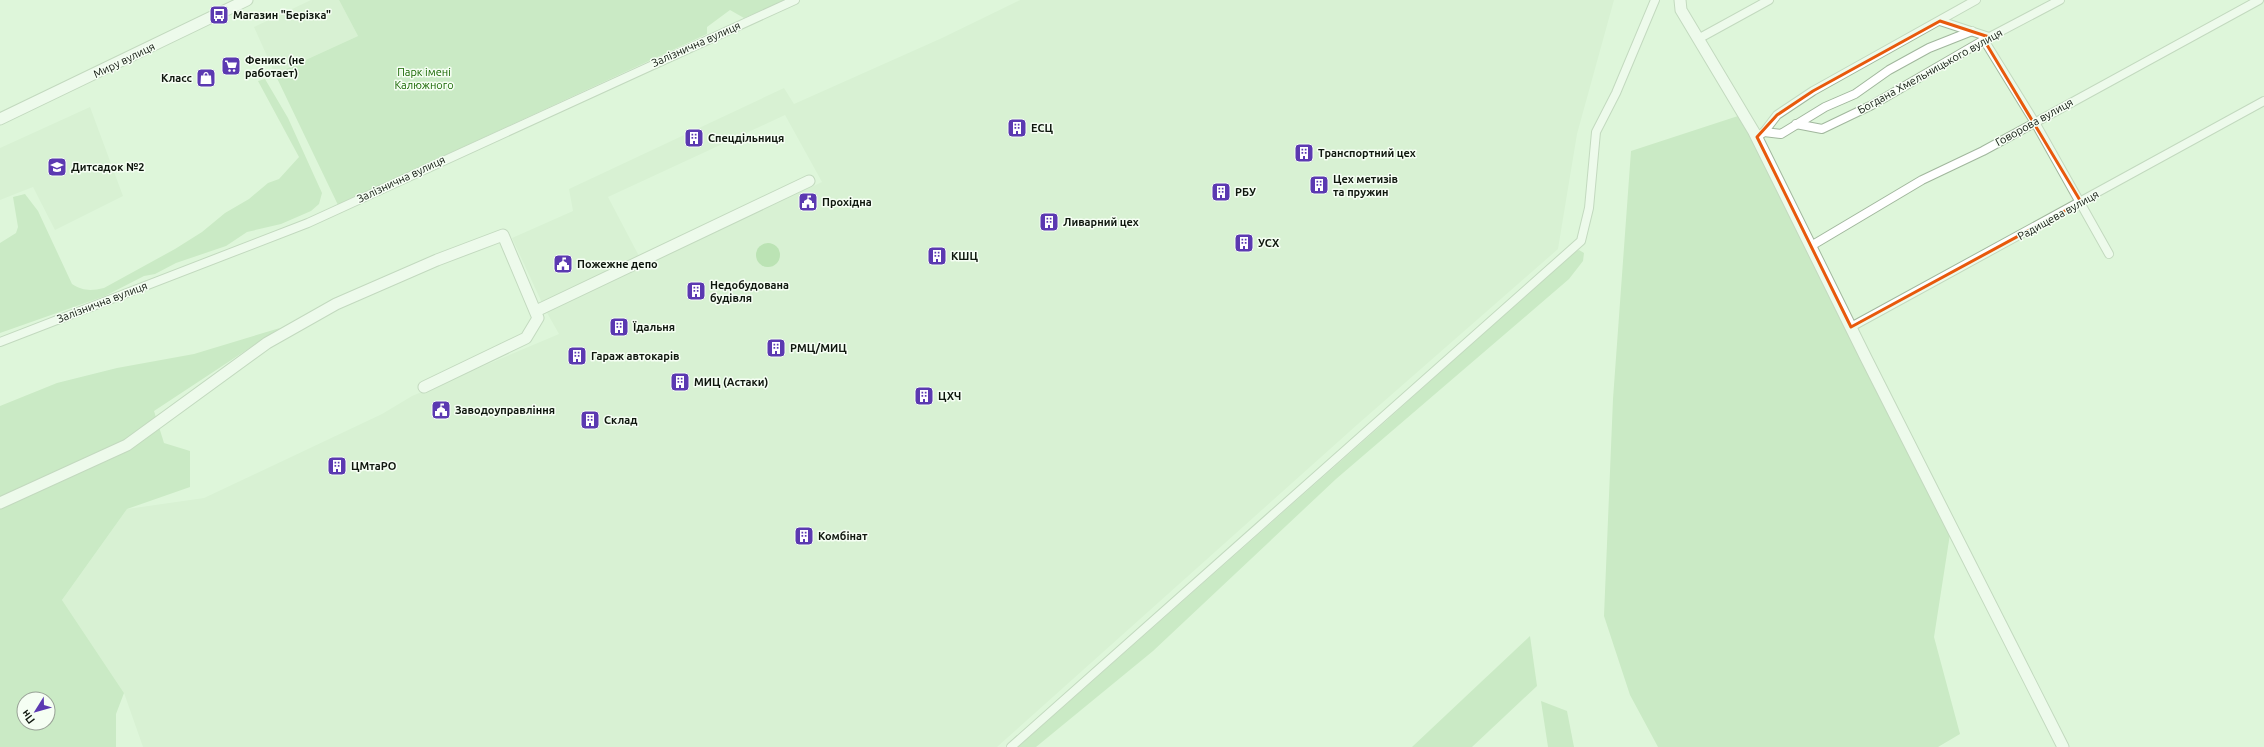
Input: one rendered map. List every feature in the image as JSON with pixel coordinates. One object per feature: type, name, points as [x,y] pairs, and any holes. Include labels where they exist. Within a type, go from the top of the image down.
[{"type":"street","name":"Миру вулиця","points":[[0,119],[234,3],[247,0]]},
{"type":"street","name":"Залізнична вулиця","points":[[0,342],[308,223],[795,0]]},
{"type":"street","points":[[1011,747],[1581,241],[1589,208],[1596,132],[1616,93],[1655,0]]},
{"type":"street","points":[[1680,0],[1681,10],[1698,39],[1760,134],[1811,246],[1851,327],[2063,747]]},
{"type":"street","points":[[1698,39],[1769,0]]},
{"type":"street","points":[[1760,134],[1777,115],[1813,91],[1976,0]]},
{"type":"street","name":"Богдана Хмельницького вулиця","points":[[1796,124],[1822,130],[1872,105],[1987,38],[2060,0]]},
{"type":"street","name":"Говорова вулиця","points":[[1811,246],[1922,180],[1983,151],[2034,121],[2259,0]]},
{"type":"street","points":[[1940,21],[1972,31],[1987,38],[2109,254]]},
{"type":"street","points":[[1760,134],[1780,134],[1825,107],[1855,94],[1889,70],[1929,48],[1972,31]]},
{"type":"street","name":"Радищева вулиця","points":[[1851,327],[2264,101]]},
{"type":"street","points":[[536,311],[809,181]]},
{"type":"street","points":[[0,504],[127,445],[267,343],[336,304],[437,260],[503,235],[538,318],[526,338],[424,387]]},
{"type":"highlighted area","points":[[1940,21],[1989,37],[1984,40],[2081,202],[1851,327],[1757,137],[1777,115],[1813,91]]},
{"type":"shaded area","points":[[311,0],[339,0],[358,36],[275,74],[254,27]]},
{"type":"shaded area","points":[[1020,0],[1614,0],[1577,134],[1558,249],[1358,424],[997,747],[143,747],[124,693],[62,600],[127,509],[204,498],[382,414],[412,396],[559,334],[546,311],[822,182],[785,115],[608,197],[639,256],[543,305],[512,238],[573,211],[569,189],[784,88],[794,104],[942,38]]},
{"type":"shaded area","name":"Дитсадок №2","points":[[90,107],[123,196],[55,230],[33,187],[0,200],[0,148]]},
{"type":"shaded area","points":[[768,243],[777,246],[780,255],[777,264],[768,267],[759,264],[756,255],[759,246]]},
{"type":"green space","name":"Парк імені Калюжного","points":[[339,0],[786,0],[744,18],[730,10],[707,27],[707,34],[338,205],[275,74],[358,36]]},
{"type":"green space","points":[[265,79],[288,118],[322,193],[319,204],[311,211],[281,224],[247,232],[226,246],[176,263],[155,274],[144,276],[105,296],[0,333],[0,243],[16,233],[18,227],[13,197],[25,194],[38,211],[72,284],[87,290],[104,288],[175,249],[202,232],[225,213],[249,199],[268,183],[279,179],[299,157],[258,81]]},
{"type":"green space","points":[[1738,116],[1754,132],[1950,534],[1934,637],[1960,734],[1938,747],[1658,747],[1630,695],[1604,616],[1613,399],[1631,151]]},
{"type":"green space","points":[[1579,250],[1584,253],[1583,261],[1569,279],[1336,479],[1153,651],[1036,747],[1018,747],[1386,421],[1571,254]]},
{"type":"green space","points":[[280,328],[154,411],[164,443],[190,451],[190,487],[127,509],[62,600],[124,693],[116,714],[116,747],[0,747],[0,406],[57,383],[117,368],[194,354]]},
{"type":"green space","points":[[1530,636],[1537,686],[1472,747],[1412,747]]},
{"type":"green space","points":[[1541,701],[1567,711],[1574,747],[1548,747]]},
{"type":"place","name":"Магазин \"Берізка\"","points":[[219,15]]},
{"type":"place","name":"Феникс (не работает)","points":[[231,66]]},
{"type":"place","name":"Класс","points":[[206,78]]},
{"type":"place","name":"ЕСЦ","points":[[1017,128]]},
{"type":"place","name":"Спецдільниця","points":[[694,138]]},
{"type":"place","name":"Транспортний цех","points":[[1304,153]]},
{"type":"place","name":"Дитсадок №2","points":[[57,167]]},
{"type":"place","name":"Цех метизів та пружин","points":[[1319,185]]},
{"type":"place","name":"РБУ","points":[[1221,192]]},
{"type":"place","name":"Прохідна","points":[[808,202]]},
{"type":"place","name":"Ливарний цех","points":[[1049,222]]},
{"type":"place","name":"УСХ","points":[[1244,243]]},
{"type":"place","name":"КШЦ","points":[[937,256]]},
{"type":"place","name":"Пожежне депо","points":[[563,264]]},
{"type":"place","name":"Недобудована будівля","points":[[696,291]]},
{"type":"place","name":"Їдальня","points":[[619,327]]},
{"type":"place","name":"РМЦ/МИЦ","points":[[776,348]]},
{"type":"place","name":"Гараж автокарів","points":[[577,356]]},
{"type":"place","name":"МИЦ (Астаки)","points":[[680,382]]},
{"type":"place","name":"ЦХЧ","points":[[924,396]]},
{"type":"place","name":"Заводоуправління","points":[[441,410]]},
{"type":"place","name":"Склад","points":[[590,420]]},
{"type":"place","name":"ЦМтаРО","points":[[337,466]]},
{"type":"place","name":"Комбінат","points":[[804,536]]}]
